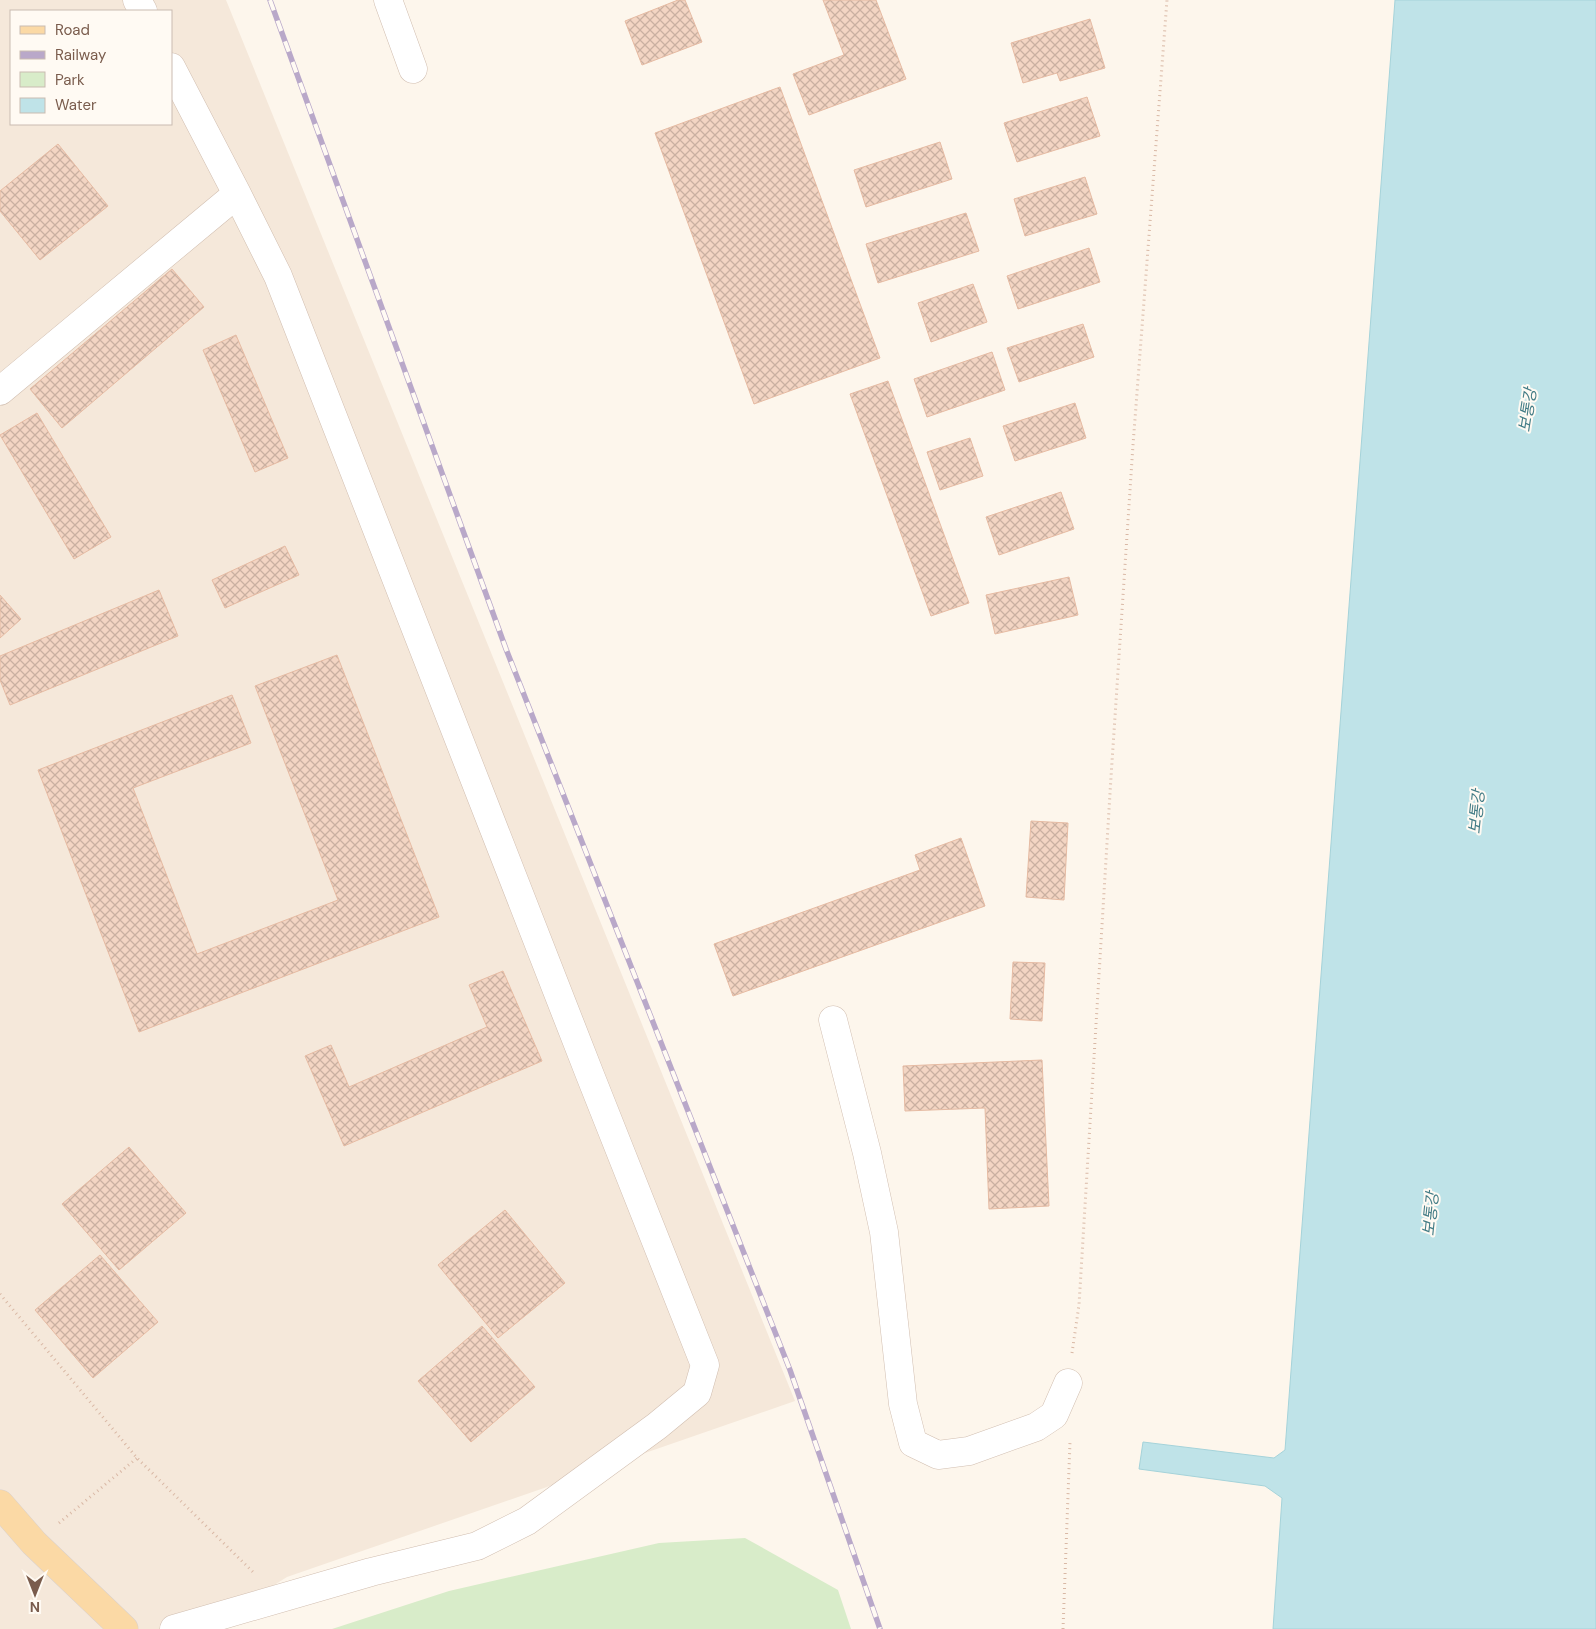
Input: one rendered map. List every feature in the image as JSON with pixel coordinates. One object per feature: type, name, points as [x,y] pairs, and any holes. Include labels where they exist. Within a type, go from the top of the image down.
[{"type":"main road","points":[[0,1504],[34,1543],[124,1629]]},
{"type":"street","points":[[388,0],[413,69]]},
{"type":"street","points":[[172,69],[278,276],[705,1365],[697,1393],[657,1426],[527,1521],[476,1546],[371,1572],[174,1629]]},
{"type":"street","points":[[0,391],[237,194]]},
{"type":"street","points":[[833,1020],[868,1153],[884,1232],[903,1404],[913,1443],[938,1455],[969,1451],[1036,1428],[1054,1415],[1068,1383]]},
{"type":"path","points":[[1068,1383],[1079,1305],[1129,503],[1167,0]]},
{"type":"path","points":[[0,1294],[137,1458],[280,1598]]},
{"type":"path","points":[[1063,1629],[1071,1437]]},
{"type":"path","points":[[34,1543],[137,1458]]},
{"type":"shaded area","points":[[0,0],[226,0],[795,1401],[287,1577],[204,1629],[0,1629]]},
{"type":"green space","points":[[745,1538],[838,1590],[851,1629],[332,1629],[449,1591],[659,1543]]},
{"type":"water","name":"보통강","points":[[1395,0],[1596,0],[1596,1629],[1273,1629],[1282,1498],[1265,1486],[1139,1469],[1143,1442],[1274,1458],[1285,1450]]},
{"type":"building","points":[[678,0],[685,0],[702,42],[642,65],[625,21]]},
{"type":"building","points":[[823,0],[876,0],[906,79],[809,115],[793,74],[844,55]]},
{"type":"building","points":[[1090,19],[1105,68],[1060,81],[1057,73],[1023,83],[1011,43]]},
{"type":"building","points":[[780,87],[880,358],[754,404],[655,133]]},
{"type":"building","points":[[1087,97],[1100,136],[1017,162],[1004,123]]},
{"type":"building","points":[[940,142],[952,179],[866,207],[854,170]]},
{"type":"building","points":[[58,144],[108,206],[40,260],[0,211],[0,191]]},
{"type":"building","points":[[1085,177],[1097,214],[1025,236],[1014,199]]},
{"type":"building","points":[[966,213],[979,251],[878,283],[866,244]]},
{"type":"building","points":[[1089,248],[1100,282],[1018,309],[1007,276]]},
{"type":"building","points":[[172,269],[204,307],[62,428],[30,389]]},
{"type":"building","points":[[973,284],[987,322],[931,342],[918,303]]},
{"type":"building","points":[[1083,324],[1094,357],[1019,382],[1007,348]]},
{"type":"building","points":[[236,335],[288,458],[255,472],[203,350]]},
{"type":"building","points":[[992,352],[1005,390],[927,417],[914,379]]},
{"type":"building","points":[[888,381],[969,603],[931,616],[850,394]]},
{"type":"building","points":[[1075,403],[1086,438],[1015,461],[1003,426]]},
{"type":"building","points":[[37,413],[111,537],[74,559],[0,435]]},
{"type":"building","points":[[970,438],[983,476],[940,490],[927,452]]},
{"type":"building","points":[[1061,492],[1074,529],[999,555],[986,517]]},
{"type":"building","points":[[285,546],[299,575],[225,608],[212,580]]},
{"type":"building","points":[[1069,577],[1078,615],[995,634],[986,595]]},
{"type":"building","points":[[159,590],[178,636],[10,705],[0,680],[0,656]]},
{"type":"building","points":[[0,595],[21,619],[0,638]]},
{"type":"building","points":[[337,655],[439,917],[139,1032],[38,770],[232,695],[251,743],[133,788],[197,954],[338,900],[255,686]]},
{"type":"building","points":[[1031,821],[1068,823],[1064,900],[1026,897]]},
{"type":"building","points":[[961,838],[985,906],[733,996],[714,944],[920,870],[915,855]]},
{"type":"building","points":[[1013,962],[1045,963],[1042,1021],[1010,1019]]},
{"type":"building","points":[[503,971],[542,1061],[344,1146],[305,1056],[331,1045],[349,1087],[487,1027],[469,985]]},
{"type":"building","points":[[1042,1060],[1049,1206],[989,1209],[985,1108],[905,1111],[903,1066]]},
{"type":"building","points":[[129,1147],[186,1213],[119,1270],[62,1204]]},
{"type":"building","points":[[505,1210],[565,1283],[498,1338],[438,1265]]},
{"type":"building","points":[[100,1255],[158,1322],[93,1378],[35,1310]]},
{"type":"building","points":[[482,1326],[535,1387],[471,1442],[418,1381]]},
{"type":"railway","points":[[270,0],[506,649],[790,1370],[880,1629]]}]
